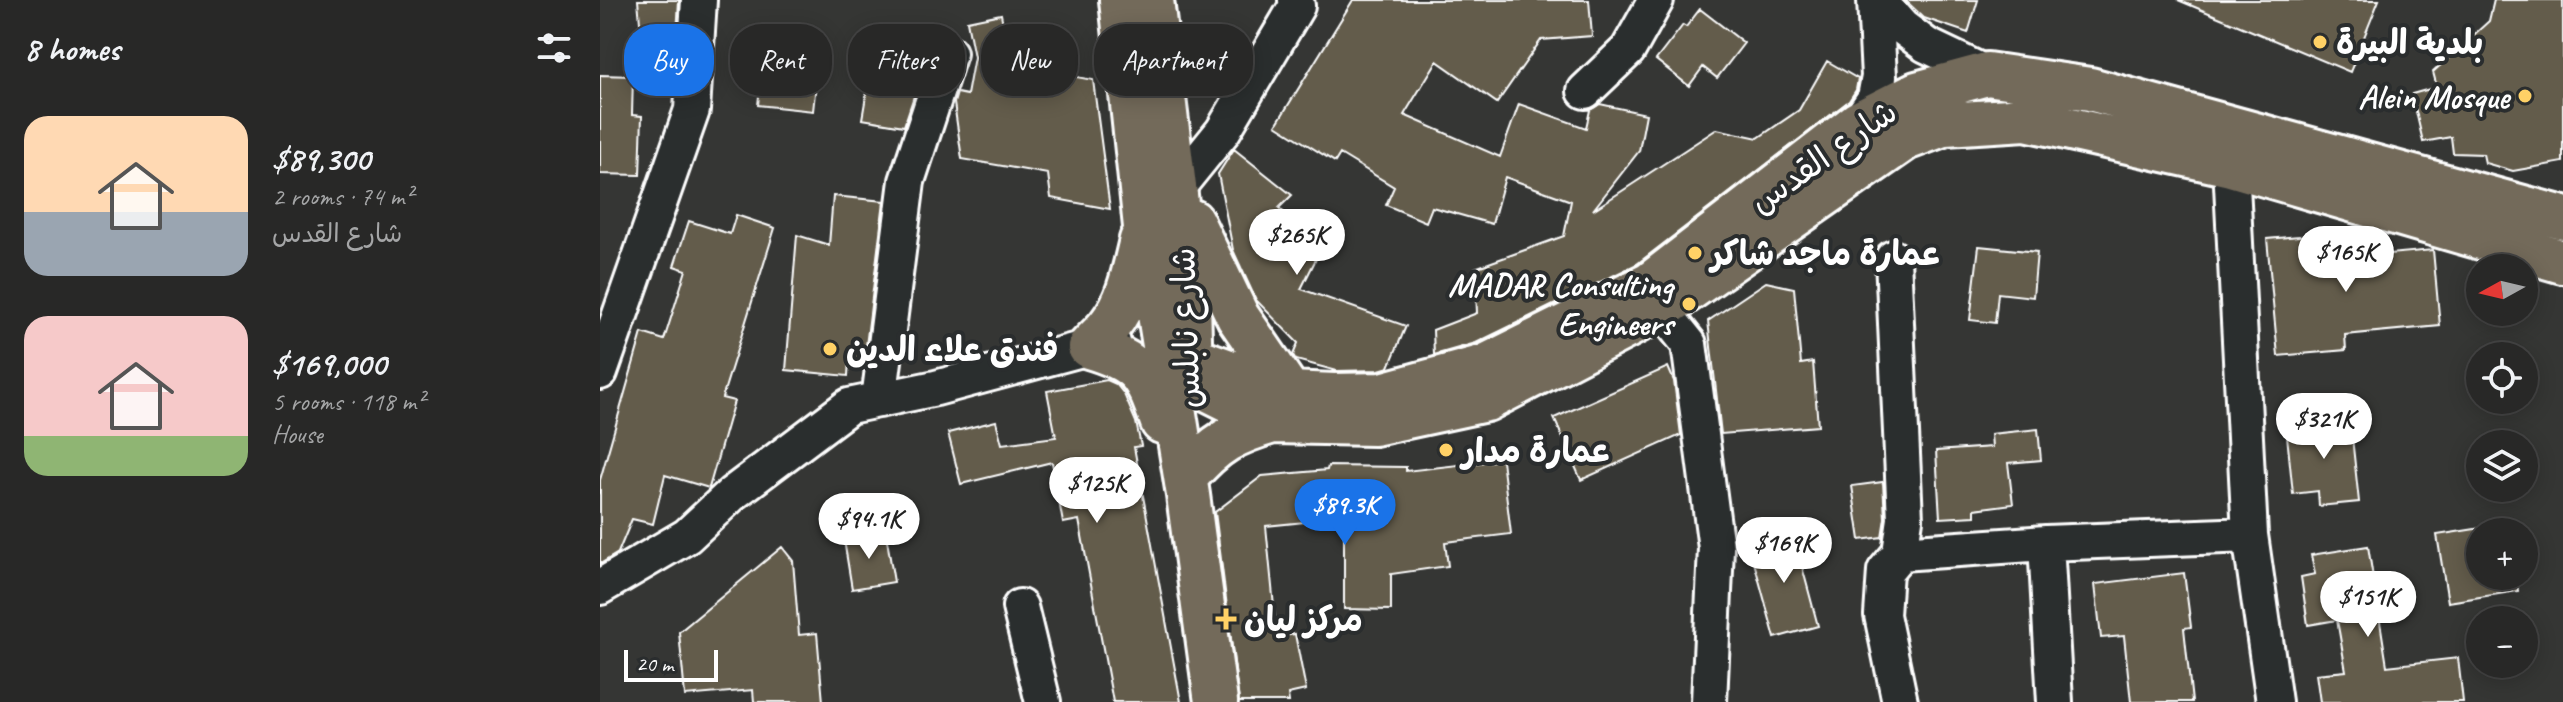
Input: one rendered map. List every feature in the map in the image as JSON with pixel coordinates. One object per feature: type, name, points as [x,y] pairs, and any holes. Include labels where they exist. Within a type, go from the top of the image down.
[{"type":"main road","name":"شارع نابلس","points":[[1121,0],[1145,227],[1182,362]]},
{"type":"main road","name":"شارع نابلس","points":[[1152,0],[1189,301],[1182,362],[1188,485]]},
{"type":"main road","name":"شارع القدس","points":[[1281,407],[1382,394],[1485,366],[1650,284],[1858,123],[1917,93],[1987,74],[2090,89],[2237,149],[2563,262]]},
{"type":"main road","name":"شارع القدس","points":[[1182,362],[1281,407],[1374,424],[1486,400],[1661,309],[1905,139],[1945,124],[2026,119],[2237,149],[2563,218]]},
{"type":"main road","points":[[1176,189],[1281,407],[1219,443],[1204,456],[1188,485]]},
{"type":"main road","points":[[1145,227],[1120,309],[1089,347],[1127,362],[1148,381],[1188,485],[1216,702]]},
{"type":"street","points":[[600,372],[692,110],[699,0]]},
{"type":"street","points":[[1176,189],[1223,131],[1297,6],[1296,0]]},
{"type":"street","points":[[1585,91],[1628,50],[1656,0]]},
{"type":"street","points":[[1877,0],[1902,27],[1926,45],[1987,74]]},
{"type":"street","points":[[1858,123],[1875,98],[1879,77],[1877,0]]},
{"type":"street","points":[[879,400],[907,181],[935,96]]},
{"type":"street","points":[[2237,149],[2250,535],[2274,702]]},
{"type":"street","points":[[1893,258],[1905,519],[1900,553],[1885,571],[1882,615],[1900,702]]},
{"type":"street","points":[[1661,309],[1689,344],[1716,548],[1709,702]]},
{"type":"street","points":[[600,587],[687,536],[732,494],[849,406],[936,388],[1112,343],[1182,362]]},
{"type":"street","points":[[1900,553],[2046,543],[2250,535]]},
{"type":"street","points":[[2046,543],[2055,702]]},
{"type":"street","points":[[1020,607],[1043,702]]},
{"type":"building","points":[[638,0],[679,0],[678,24],[640,24]]},
{"type":"building","points":[[1353,0],[1589,0],[1592,36],[1541,40],[1497,103],[1437,61],[1404,115],[1500,157],[1519,104],[1586,128],[1590,110],[1600,104],[1646,114],[1639,151],[1593,210],[1717,129],[1758,138],[1799,110],[1827,61],[1858,79],[1849,101],[1637,264],[1476,343],[1434,355],[1433,330],[1477,313],[1475,268],[1564,236],[1571,201],[1505,177],[1492,224],[1432,207],[1426,222],[1386,205],[1394,187],[1340,154],[1335,162],[1276,125]]},
{"type":"building","points":[[1905,0],[1978,0],[1968,33],[1924,18]]},
{"type":"building","name":"بلدية البيرة","points":[[2178,0],[2379,0],[2350,72]]},
{"type":"building","points":[[2494,0],[2563,0],[2563,162],[2513,171],[2485,163],[2483,154],[2453,153],[2451,137],[2423,142],[2412,94],[2437,87],[2433,72],[2489,21]]},
{"type":"building","points":[[1700,9],[1744,43],[1717,78],[1703,67],[1689,86],[1656,60],[1683,25],[1686,27]]},
{"type":"building","points":[[1001,14],[1003,24],[981,24],[981,96],[1078,96],[1078,77],[1093,80],[1110,209],[1051,198],[1048,174],[962,159],[954,103],[956,96],[967,95],[974,57],[967,21]]},
{"type":"building","points":[[600,75],[624,76],[624,96],[632,96],[632,115],[642,116],[640,175],[600,174]]},
{"type":"building","points":[[759,96],[815,96],[813,111],[758,105]]},
{"type":"building","points":[[866,96],[914,96],[904,126],[862,119]]},
{"type":"building","points":[[1234,149],[1292,195],[1279,208],[1322,247],[1301,289],[1406,326],[1389,367],[1337,371],[1296,360],[1293,355],[1298,343],[1256,300],[1233,250],[1218,174]]},
{"type":"building","points":[[833,196],[884,201],[864,362],[849,360],[848,376],[786,370],[797,235],[829,245]]},
{"type":"building","points":[[736,215],[775,228],[722,398],[734,401],[709,488],[665,475],[653,524],[632,519],[618,553],[600,564],[600,480],[642,333],[664,340],[686,270],[674,266],[689,221],[730,234]]},
{"type":"building","points":[[2332,233],[2334,259],[2433,250],[2440,326],[2345,335],[2346,350],[2278,356],[2267,239]]},
{"type":"building","points":[[1979,246],[2037,252],[2033,297],[1998,293],[1995,323],[1970,320]]},
{"type":"building","points":[[1766,282],[1794,288],[1801,364],[1813,362],[1818,426],[1721,434],[1708,321]]},
{"type":"building","points":[[1668,367],[1674,381],[1681,435],[1581,480],[1554,418]]},
{"type":"building","points":[[1107,380],[1116,384],[1124,394],[1136,422],[1141,446],[1134,447],[1181,702],[1113,702],[1079,520],[1063,523],[1052,462],[961,484],[948,433],[996,421],[1002,444],[1056,437],[1047,391]]},
{"type":"building","points":[[2350,419],[2359,502],[2319,506],[2318,491],[2293,494],[2286,426]]},
{"type":"building","points":[[2038,429],[2041,460],[2008,463],[2013,504],[1975,509],[1975,516],[1940,518],[1936,451],[1992,447],[1991,434]]},
{"type":"building","points":[[1502,460],[1511,534],[1445,542],[1448,566],[1391,574],[1391,610],[1344,609],[1344,522],[1266,526],[1277,637],[1295,634],[1306,690],[1288,694],[1289,702],[1239,702],[1215,512],[1262,476],[1327,470],[1328,466],[1406,467],[1406,471]]},
{"type":"building","points":[[1883,482],[1885,518],[1882,537],[1860,540],[1852,486]]},
{"type":"building","points":[[2466,530],[2466,590],[2518,591],[2448,602],[2437,535]]},
{"type":"building","points":[[1793,533],[1818,626],[1775,638],[1749,544]]},
{"type":"building","points":[[886,534],[894,582],[852,589],[844,540]]},
{"type":"building","points":[[2368,546],[2387,666],[2458,658],[2463,702],[2320,702],[2316,674],[2346,671],[2337,620],[2308,625],[2301,577],[2315,574],[2311,555]]},
{"type":"building","points":[[782,547],[793,561],[799,635],[817,633],[823,702],[754,702],[753,690],[685,696],[679,632]]},
{"type":"building","points":[[2184,573],[2191,627],[2184,628],[2192,702],[2131,702],[2124,636],[2101,638],[2095,584]]},
{"type":"place","name":"بلدية البيرة","points":[[2320,42]]},
{"type":"place","name":"Alein Mosque","points":[[2525,96]]},
{"type":"place","name":"عمارة ماجد شاكر","points":[[1695,253]]},
{"type":"place","name":"MADAR Consulting Engineers","points":[[1689,304]]},
{"type":"place","name":"فندق علاء الدين","points":[[830,349]]},
{"type":"place","name":"عمارة مدار","points":[[1446,450]]},
{"type":"place","name":"مركز ليان","points":[[1226,619]]}]
